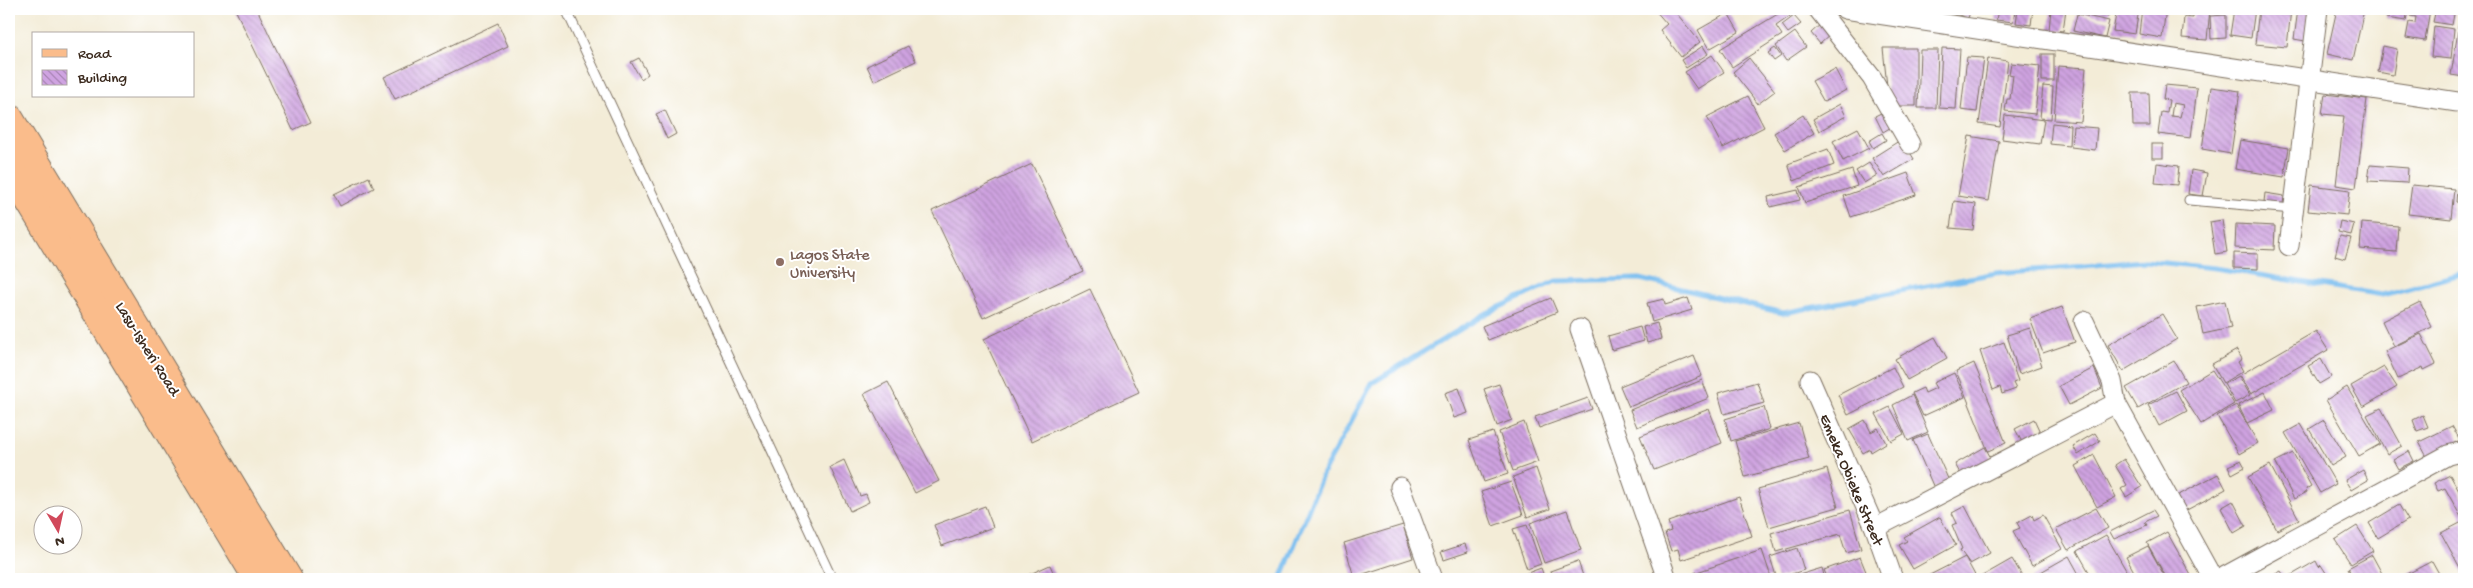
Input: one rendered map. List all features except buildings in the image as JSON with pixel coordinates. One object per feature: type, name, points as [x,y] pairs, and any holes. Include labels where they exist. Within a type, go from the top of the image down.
[{"type":"main road","name":"Lasu-Isheri Road","points":[[9,118],[254,518],[288,579]]},
{"type":"main road","name":"Lasu-Isheri Road","points":[[9,167],[258,579]]},
{"type":"street","points":[[1818,9],[1872,78],[1910,144]]},
{"type":"street","points":[[1845,9],[2464,102]]},
{"type":"street","points":[[2289,246],[2318,9]]},
{"type":"street","points":[[2084,321],[2112,381],[2116,403],[2214,579]]},
{"type":"street","points":[[1580,329],[1667,579]]},
{"type":"street","name":"Emeka Obieke Street","points":[[1810,380],[1875,528],[1893,579]]},
{"type":"street","points":[[1875,528],[2116,403]]},
{"type":"street","points":[[2220,579],[2448,455],[2464,451]]},
{"type":"street","points":[[1400,487],[1433,579]]},
{"type":"lane","points":[[566,9],[832,579]]},
{"type":"lane","points":[[2189,200],[2293,209]]},
{"type":"waterway","points":[[1281,579],[1323,473],[1372,383],[1487,313],[1556,281],[1640,279],[1783,313],[1996,273],[2145,261],[2215,268],[2383,295],[2464,273]]},
{"type":"place","name":"Lagos State University","points":[[780,262]]}]
